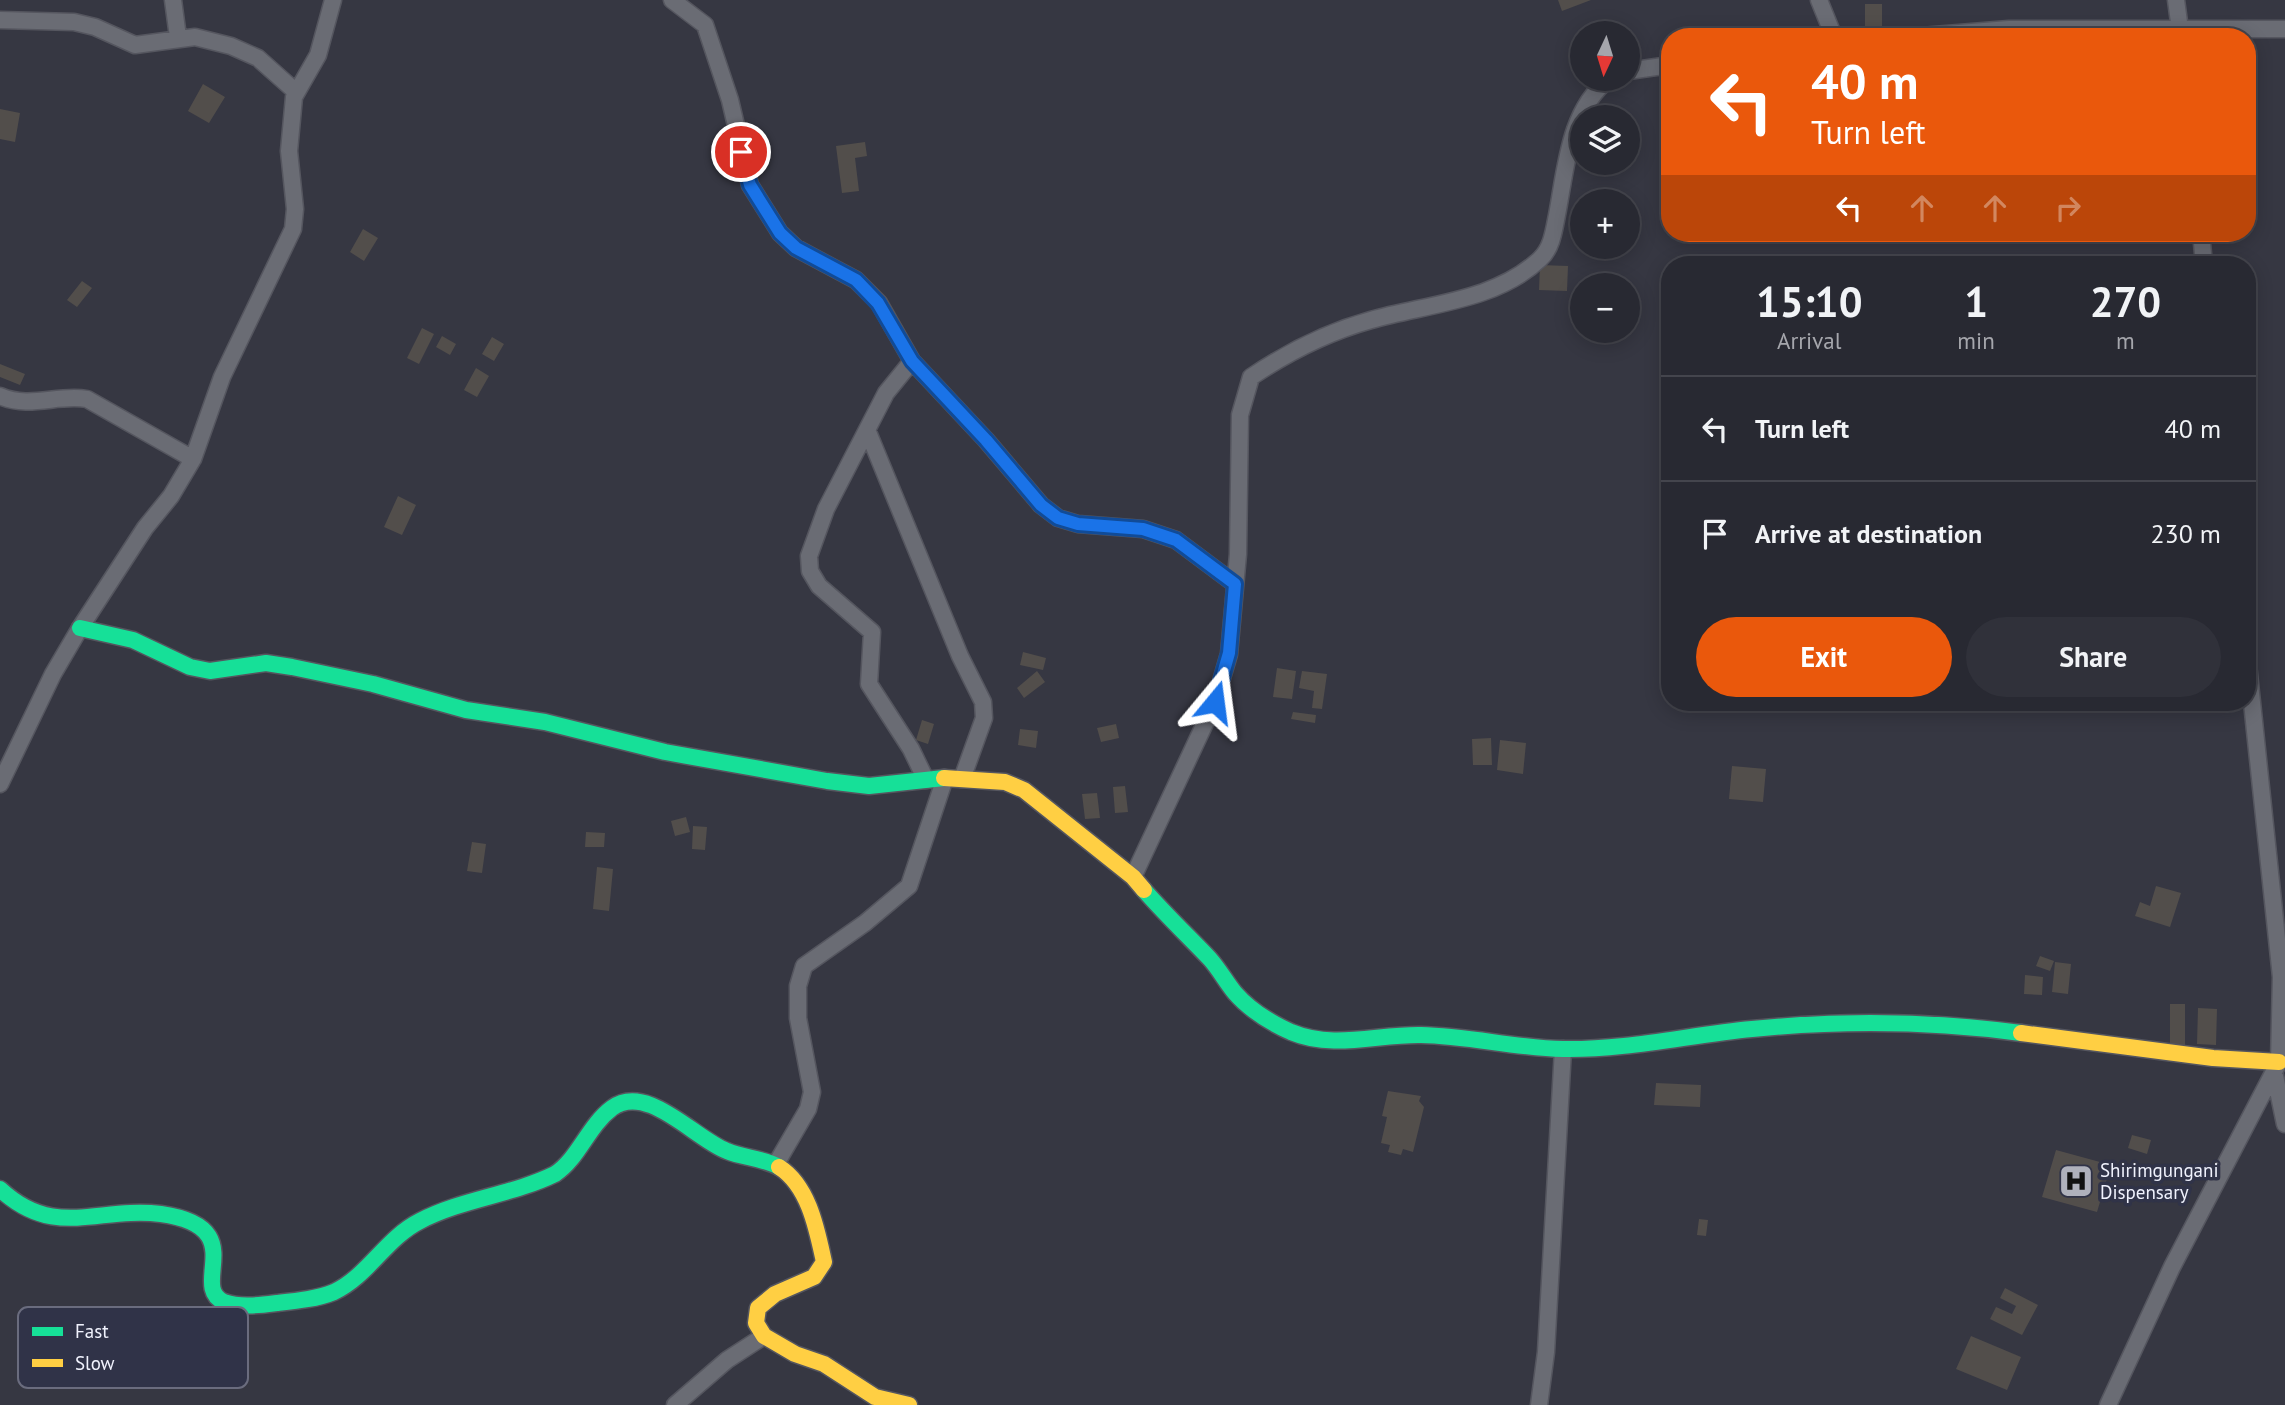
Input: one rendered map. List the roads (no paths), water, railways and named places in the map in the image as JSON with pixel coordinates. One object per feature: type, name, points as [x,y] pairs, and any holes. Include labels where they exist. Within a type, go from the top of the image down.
[{"type":"street","points":[[173,0],[178,37]]},
{"type":"street","points":[[0,784],[53,674],[80,628],[145,527],[171,496],[193,459],[222,377],[293,229],[295,209],[289,151],[295,91],[318,54],[333,0]]},
{"type":"street","points":[[672,0],[705,25],[730,100],[750,185],[780,233],[796,248],[856,280],[878,303],[912,361],[986,440],[1041,505],[1058,518],[1078,524],[1143,529],[1176,540],[1235,584]]},
{"type":"street","points":[[1819,0],[1830,28]]},
{"type":"street","points":[[2176,0],[2179,28]]},
{"type":"street","points":[[0,20],[74,22],[95,27],[135,45],[147,45],[178,37],[195,37],[230,46],[258,58],[295,91]]},
{"type":"street","points":[[2256,30],[2285,29]]},
{"type":"street","points":[[1640,69],[1661,66]]},
{"type":"street","points":[[1133,877],[1215,702],[1229,653],[1241,480],[1241,415],[1251,377],[1290,350],[1369,321],[1476,295],[1506,284],[1542,258],[1552,239],[1573,134],[1584,107],[1595,91]]},
{"type":"street","points":[[912,361],[886,393],[813,540],[810,571],[819,586],[872,632],[869,684],[911,749],[926,780]]},
{"type":"street","points":[[0,396],[28,404],[71,397],[87,399],[193,459]]},
{"type":"street","points":[[868,432],[960,656],[984,702],[984,718],[962,779]]},
{"type":"street","points":[[80,628],[133,640],[190,667],[210,671],[266,663],[292,667],[373,684],[466,710],[545,722],[665,752],[757,769],[869,786],[945,778],[1004,782],[1024,790],[1133,877],[1179,930],[1212,960],[1236,994],[1267,1020],[1293,1033],[1354,1042],[1420,1035],[1458,1036],[1563,1049],[1643,1044],[1751,1029],[1912,1023],[1974,1027],[2213,1058],[2277,1069]]},
{"type":"street","points":[[2254,711],[2281,933],[2283,976],[2277,1069],[2285,1124]]},
{"type":"street","points":[[776,1164],[808,1109],[812,1092],[798,1018],[798,986],[804,966],[865,923],[909,886],[945,778]]},
{"type":"street","points":[[1539,1405],[1546,1352],[1563,1049]]},
{"type":"street","points":[[2108,1405],[2172,1267],[2277,1069]]},
{"type":"street","points":[[0,1189],[12,1203],[36,1214],[66,1220],[159,1213],[191,1220],[207,1230],[215,1245],[212,1288],[218,1299],[231,1304],[253,1304],[330,1294],[346,1286],[394,1237],[420,1221],[559,1171],[613,1107],[626,1101],[640,1102],[724,1150],[776,1164],[789,1171],[799,1186],[820,1240],[824,1262],[814,1277],[775,1294],[758,1308],[756,1323],[764,1336],[795,1354],[824,1364],[875,1397],[909,1405]]},
{"type":"street","points":[[675,1405],[727,1360],[764,1336]]},
{"type":"place","name":"Shirimgungani Dispensary","points":[[2076,1181]]}]
